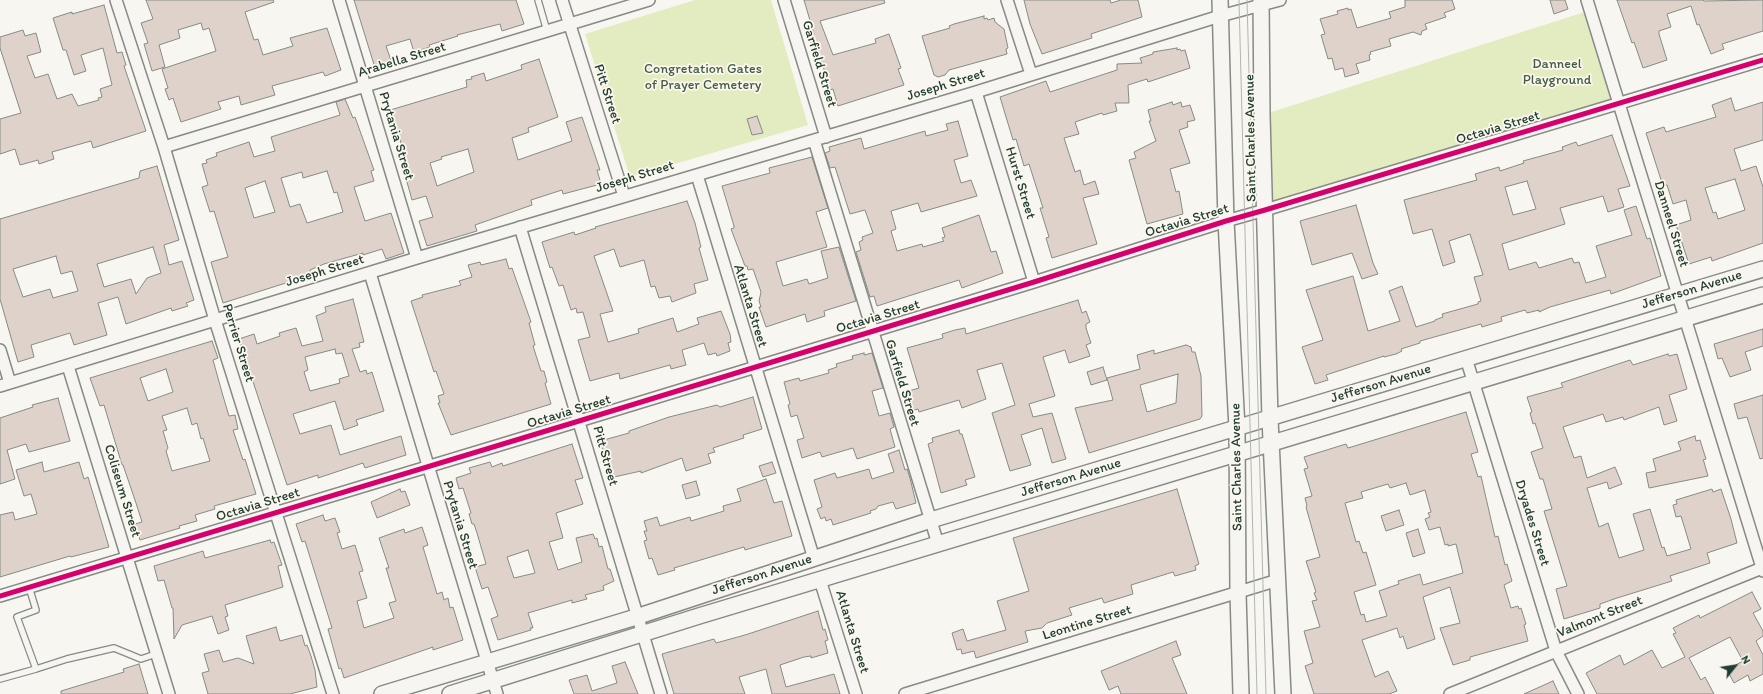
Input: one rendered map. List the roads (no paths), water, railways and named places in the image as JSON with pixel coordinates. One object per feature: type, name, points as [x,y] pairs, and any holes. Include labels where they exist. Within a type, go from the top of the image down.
[{"type":"street","name":"Perrier Street","points":[[116,0],[164,147],[215,320],[333,694]]},
{"type":"street","name":"Prytania Street","points":[[339,0],[418,258]]},
{"type":"street","name":"Pitt Street","points":[[562,0],[624,196]]},
{"type":"street","name":"Arabella Street","points":[[164,147],[649,0]]},
{"type":"street","name":"Garfield Street","points":[[784,0],[826,136]]},
{"type":"street","points":[[1007,0],[1031,74]]},
{"type":"street","name":"Saint Charles Avenue","points":[[1220,0],[1226,221],[1238,454],[1238,593],[1241,694]]},
{"type":"street","name":"Joseph Street","points":[[5,385],[520,227],[976,92],[1261,3],[1280,0]]},
{"type":"street","name":"Danneel Street","points":[[1587,0],[1762,570]]},
{"type":"street","name":"Saint Charles Avenue","points":[[1261,3],[1262,115],[1270,419],[1283,694]]},
{"type":"street","name":"Octavia Street","points":[[0,596],[579,422],[1034,282],[1226,221],[1763,60]]},
{"type":"street","name":"Hurst Street","points":[[976,92],[1034,282]]},
{"type":"street","name":"Garfield Street","points":[[814,140],[874,331],[938,544]]},
{"type":"street","name":"Atlanta Street","points":[[697,175],[814,559]]},
{"type":"street","name":"Pitt Street","points":[[520,227],[641,634],[661,694]]},
{"type":"street","name":"Jefferson Avenue","points":[[382,694],[636,616],[931,520],[1270,419],[1466,358],[1763,269]]},
{"type":"street","name":"Prytania Street","points":[[370,273],[427,467],[495,687]]},
{"type":"street","name":"Jefferson Avenue","points":[[450,694],[495,687],[641,634],[1763,294]]},
{"type":"street","points":[[0,350],[5,385]]},
{"type":"street","name":"Dryades Street","points":[[1466,358],[1556,651],[1578,694]]},
{"type":"street","name":"Coliseum Street","points":[[68,366],[169,694]]},
{"type":"street","points":[[814,559],[820,580]]},
{"type":"street","name":"Valmont Street","points":[[1450,694],[1762,570]]},
{"type":"street","name":"Atlanta Street","points":[[820,580],[856,694]]},
{"type":"street","name":"Leontine Street","points":[[905,694],[1278,580]]},
{"type":"lane","points":[[538,0],[547,31]]},
{"type":"lane","points":[[29,587],[36,610],[18,617],[36,669]]},
{"type":"lane","points":[[0,680],[67,659],[114,648],[141,659],[156,654]]},
{"type":"tram line","points":[[1239,0],[1257,694]]},
{"type":"tram line","points":[[1247,0],[1266,694]]},
{"type":"park label","name":"Danneel Playground","points":[[1557,72]]},
{"type":"park label","name":"Congretation Gates of Prayer Cemetery","points":[[703,78]]}]
